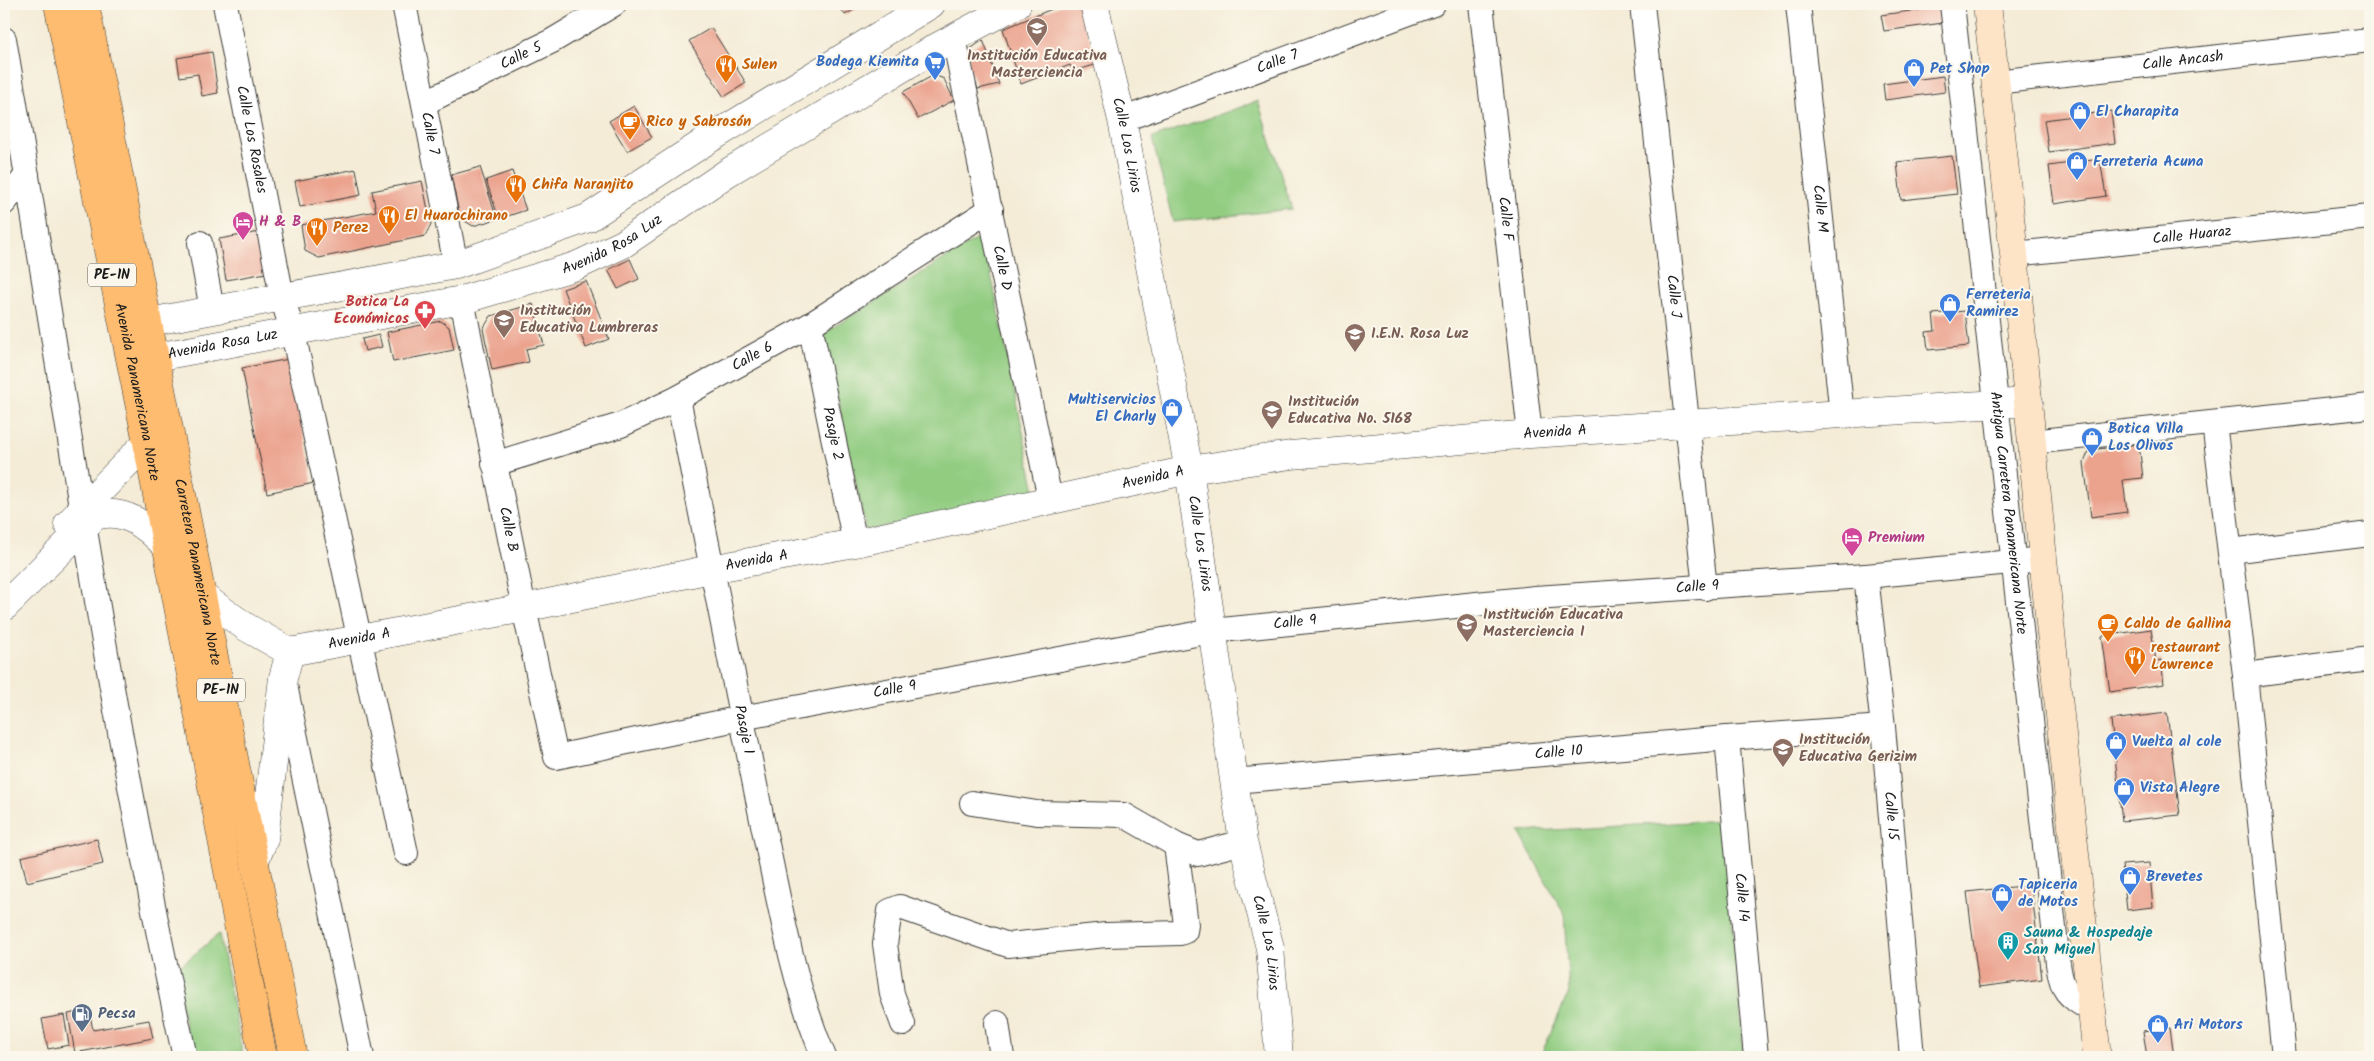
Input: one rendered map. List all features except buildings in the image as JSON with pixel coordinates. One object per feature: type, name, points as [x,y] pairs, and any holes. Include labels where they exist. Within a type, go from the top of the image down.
[{"type":"highway","name":"Avenida Panamericana Norte","points":[[58,4],[147,442],[166,546]]},
{"type":"highway","name":"Avenida Panamericana Norte","points":[[85,4],[149,322]]},
{"type":"highway","name":"Carretera Panamericana Norte","points":[[149,322],[293,1057]]},
{"type":"highway","name":"Carretera Panamericana Norte","points":[[166,546],[263,1057]]},
{"type":"main road","name":"Antigua Carretera Panamericana Norte","points":[[1986,4],[2014,254],[2043,559],[2097,1057]]},
{"type":"street","name":"Calle Los Rosales","points":[[225,4],[282,297],[293,333],[361,637],[406,853]]},
{"type":"street","name":"Calle 7","points":[[404,4],[456,265]]},
{"type":"street","name":"Calle 5","points":[[424,103],[552,41],[614,4]]},
{"type":"street","points":[[149,322],[456,265],[588,218],[706,140],[931,4]]},
{"type":"street","name":"Avenida Rosa Luz","points":[[156,358],[462,300],[576,266],[623,244],[727,173],[954,38],[1017,4]]},
{"type":"street","name":"Calle Los Lirios","points":[[1094,4],[1122,120],[1189,470],[1243,842],[1270,948],[1280,1057]]},
{"type":"street","name":"Calle 7","points":[[1122,120],[1433,4]]},
{"type":"street","name":"Calle F","points":[[1481,4],[1530,434]]},
{"type":"street","name":"Calle J","points":[[1642,4],[1705,588]]},
{"type":"street","name":"Calle M","points":[[1798,4],[1842,415]]},
{"type":"street","name":"Antigua Carretera Panamericana Norte","points":[[1952,4],[2061,984],[2072,998],[2092,1010]]},
{"type":"street","name":"Calle D","points":[[954,38],[1050,500]]},
{"type":"street","points":[[4,39],[82,518],[162,952],[185,1057]]},
{"type":"street","name":"Calle Ancash","points":[[1995,82],[2370,40]]},
{"type":"street","points":[[4,203],[27,175]]},
{"type":"street","name":"Calle 6","points":[[494,464],[622,424],[678,398],[810,325],[991,209]]},
{"type":"street","name":"Calle Huaraz","points":[[2014,254],[2370,217]]},
{"type":"street","points":[[200,243],[212,310]]},
{"type":"street","name":"Calle B","points":[[462,300],[494,464],[556,757]]},
{"type":"street","name":"Pasaje 2","points":[[810,325],[855,543]]},
{"type":"street","name":"Pasaje 1","points":[[678,398],[741,718],[788,938],[806,1010],[824,1057]]},
{"type":"street","name":"Avenida A","points":[[290,652],[361,637],[524,608],[711,568],[855,543],[1189,470],[1291,455],[1530,434],[2028,402]]},
{"type":"street","points":[[2031,442],[2370,406]]},
{"type":"street","points":[[2214,423],[2245,675],[2284,1057]]},
{"type":"street","points":[[4,608],[147,442]]},
{"type":"street","points":[[4,589],[82,518],[105,513],[115,514],[141,524],[166,546]]},
{"type":"street","points":[[2230,551],[2370,534]]},
{"type":"street","name":"Calle 9","points":[[556,757],[741,718],[1212,631],[1535,598],[1866,576],[2043,559]]},
{"type":"street","name":"Calle 15","points":[[1866,576],[1883,727],[1912,1057]]},
{"type":"street","points":[[202,596],[246,627],[290,652],[283,678],[264,839],[254,860]]},
{"type":"street","points":[[2245,675],[2370,659]]},
{"type":"street","points":[[283,678],[362,1057]]},
{"type":"street","name":"Calle 10","points":[[1234,781],[1727,738],[1883,727]]},
{"type":"street","name":"Calle 14","points":[[1727,738],[1756,1057]]},
{"type":"street","points":[[972,803],[1037,813],[1124,815],[1176,845],[1198,854],[1243,842]]},
{"type":"street","points":[[903,1024],[892,994],[885,944],[890,911],[894,908],[900,907],[1008,945],[1106,935],[1180,933],[1185,931],[1186,925],[1176,845]]},
{"type":"street","points":[[997,1023],[1002,1057]]},
{"type":"green space","points":[[1258,101],[1292,209],[1173,222],[1152,138]]},
{"type":"green space","points":[[983,235],[1035,491],[866,531],[824,333]]},
{"type":"green space","points":[[1724,820],[1744,1057],[1540,1057],[1569,992],[1564,914],[1519,832]]},
{"type":"green space","points":[[219,934],[243,1057],[192,1057],[174,971]]},
{"type":"place","name":"Institución Educativa Masterciencia","points":[[1037,47]]},
{"type":"place","name":"Bodega Kiemita","points":[[935,81]]},
{"type":"place","name":"Sulen","points":[[726,84]]},
{"type":"place","name":"Pet Shop","points":[[1914,88]]},
{"type":"place","name":"El Charapita","points":[[2080,131]]},
{"type":"place","name":"Rico y Sabrosón","points":[[630,141]]},
{"type":"place","name":"Ferreteria Acuna","points":[[2077,181]]},
{"type":"place","name":"Chifa Naranjito","points":[[516,204]]},
{"type":"place","name":"El Huarochirano","points":[[389,235]]},
{"type":"place","name":"H & B","points":[[243,241]]},
{"type":"place","name":"Perez","points":[[317,247]]},
{"type":"place","name":"Ferreteria Ramirez","points":[[1950,323]]},
{"type":"place","name":"Botica La Económicos","points":[[425,330]]},
{"type":"place","name":"Institución Educativa Lumbreras","points":[[504,339]]},
{"type":"place","name":"I.E.N. Rosa Luz","points":[[1355,353]]},
{"type":"place","name":"Multiservicios El Charly","points":[[1172,428]]},
{"type":"place","name":"Institución Educativa No. 5168","points":[[1272,430]]},
{"type":"place","name":"Botica Villa Los Olivos","points":[[2092,457]]},
{"type":"place","name":"Premium","points":[[1852,557]]},
{"type":"place","name":"Institución Educativa Masterciencia I","points":[[1467,643]]},
{"type":"place","name":"Caldo de Gallina","points":[[2108,643]]},
{"type":"place","name":"restaurant Lawrence","points":[[2135,676]]},
{"type":"place","name":"Vuelta al cole","points":[[2116,761]]},
{"type":"place","name":"Institución Educativa Gerizim","points":[[1783,768]]},
{"type":"place","name":"Vista Alegre","points":[[2124,807]]},
{"type":"place","name":"Brevetes","points":[[2130,896]]},
{"type":"place","name":"Tapiceria de Motos","points":[[2002,913]]},
{"type":"place","name":"Sauna & Hospedaje San Miguel","points":[[2008,961]]},
{"type":"place","name":"Pecsa","points":[[82,1033]]},
{"type":"place","name":"Ari Motors","points":[[2158,1044]]}]
